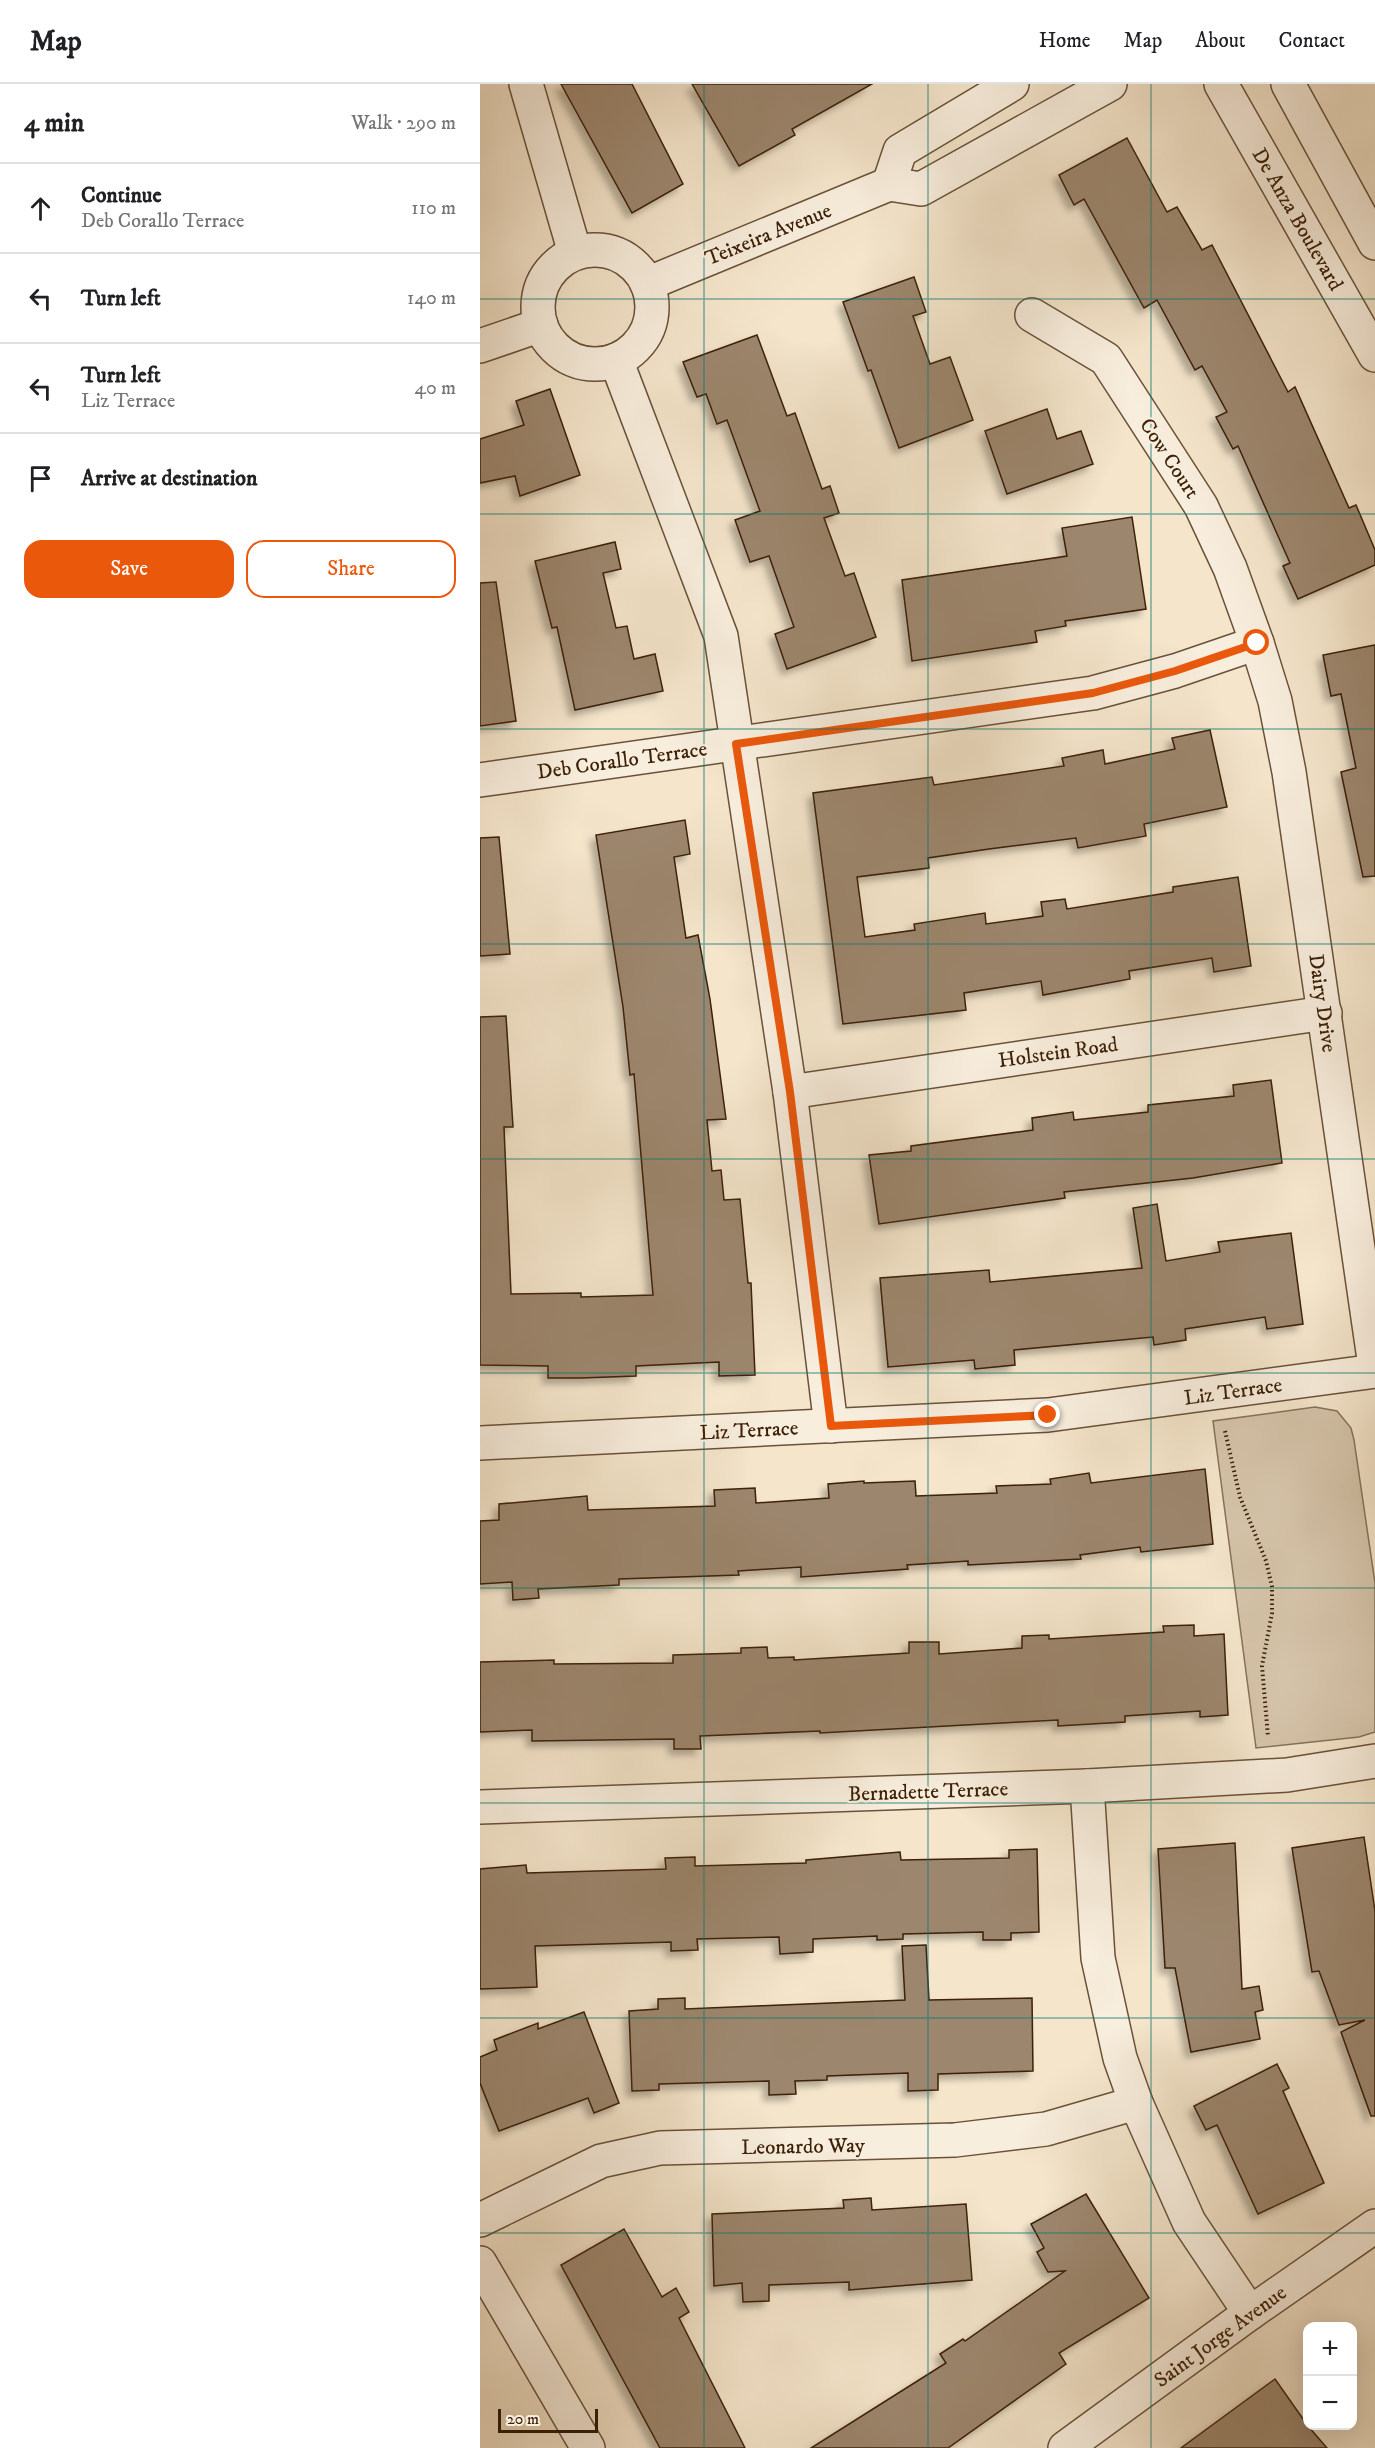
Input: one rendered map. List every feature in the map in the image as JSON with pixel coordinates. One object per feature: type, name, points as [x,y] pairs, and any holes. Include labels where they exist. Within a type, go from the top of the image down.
[{"type":"street","points":[[526,84],[575,253]]},
{"type":"street","points":[[1012,84],[900,151],[889,184],[921,189],[1110,84]]},
{"type":"street","name":"De Anza Boulevard","points":[[1221,84],[1375,355]]},
{"type":"street","points":[[1288,84],[1375,243]]},
{"type":"street","name":"Teixeira Avenue","points":[[647,284],[889,184]]},
{"type":"street","points":[[594,249],[614,252],[631,262],[647,284],[652,311],[648,329],[638,345],[616,360],[607,363],[589,364],[571,359],[556,349],[538,315],[539,296],[546,278],[558,263],[575,253],[594,249]]},
{"type":"street","name":"Cow Court","points":[[1032,315],[1106,359],[1201,506],[1230,568],[1257,643]]},
{"type":"street","points":[[480,346],[541,324]]},
{"type":"street","points":[[616,360],[721,636],[790,1092],[831,1426]]},
{"type":"street","name":"Deb Corallo Terrace","points":[[480,780],[1093,693],[1175,671],[1257,643]]},
{"type":"street","name":"Dairy Drive","points":[[1257,643],[1275,701],[1289,772],[1375,1366]]},
{"type":"street","name":"Holstein Road","points":[[790,1092],[1325,1013]]},
{"type":"street","name":"Liz Terrace","points":[[480,1443],[1048,1415],[1375,1371]]},
{"type":"street","name":"Bernadette Terrace","points":[[480,1807],[1088,1786],[1287,1775],[1375,1761]]},
{"type":"street","points":[[1088,1786],[1098,1958],[1120,2058],[1136,2103],[1189,2222],[1250,2313]]},
{"type":"street","name":"Leonardo Way","points":[[480,2220],[601,2161],[660,2148],[955,2140],[1046,2129],[1136,2103]]},
{"type":"street","name":"Saint Jorge Avenue","points":[[1065,2448],[1250,2313],[1375,2226]]},
{"type":"street","points":[[480,2263],[588,2448]]},
{"type":"path","points":[[1225,1431],[1240,1497],[1266,1561],[1272,1587],[1272,1613],[1262,1666],[1268,1737]]},
{"type":"shaded area","points":[[1315,1407],[1337,1411],[1351,1428],[1354,1440],[1375,1583],[1375,1732],[1359,1737],[1256,1748],[1213,1421]]},
{"type":"building","points":[[561,84],[632,84],[683,184],[632,213]]},
{"type":"building","points":[[692,84],[872,84],[792,129],[795,135],[739,166]]},
{"type":"building","points":[[1127,138],[1167,212],[1177,207],[1202,250],[1212,245],[1288,392],[1295,387],[1349,508],[1356,505],[1375,550],[1375,565],[1298,599],[1283,566],[1290,563],[1238,446],[1233,449],[1216,417],[1227,412],[1202,366],[1195,370],[1157,300],[1144,308],[1084,199],[1074,205],[1059,175]]},
{"type":"building","points":[[914,277],[926,312],[913,316],[930,364],[950,357],[973,420],[899,448],[843,302]]},
{"type":"building","points":[[757,335],[787,416],[795,413],[822,489],[830,486],[839,513],[824,518],[845,576],[854,573],[876,637],[787,669],[775,634],[794,627],[769,556],[750,562],[735,520],[760,511],[727,420],[717,424],[706,394],[697,397],[683,362]]},
{"type":"building","points":[[550,389],[580,475],[520,496],[515,476],[480,483],[480,439],[524,425],[516,401]]},
{"type":"building","points":[[1047,409],[1057,439],[1081,431],[1093,464],[1007,494],[985,431]]},
{"type":"building","points":[[1132,517],[1146,609],[1065,621],[1066,626],[1035,631],[1037,642],[912,661],[902,580],[1067,556],[1062,528]]},
{"type":"building","points":[[615,542],[621,569],[603,573],[616,628],[627,626],[634,659],[655,654],[663,691],[575,710],[557,627],[552,628],[535,561]]},
{"type":"building","points":[[496,582],[516,721],[480,726],[480,583]]},
{"type":"building","points":[[1375,645],[1375,876],[1363,877],[1341,772],[1356,768],[1341,694],[1331,696],[1323,655]]},
{"type":"building","points":[[1210,730],[1227,807],[1144,824],[1146,836],[1078,848],[1076,838],[989,849],[928,858],[929,868],[857,877],[865,937],[915,930],[914,924],[985,913],[986,924],[1043,916],[1041,902],[1065,899],[1067,909],[1173,892],[1173,887],[1238,877],[1251,966],[1214,972],[1212,958],[1129,971],[1130,979],[1043,995],[1041,981],[964,993],[966,1010],[843,1024],[813,793],[932,777],[934,785],[1064,766],[1062,758],[1103,750],[1105,764],[1175,749],[1172,738]]},
{"type":"building","points":[[685,820],[690,854],[674,857],[686,938],[698,935],[710,999],[726,1119],[707,1120],[712,1171],[721,1170],[724,1200],[740,1199],[748,1283],[751,1283],[755,1375],[719,1376],[719,1362],[636,1366],[636,1376],[581,1378],[548,1378],[548,1366],[480,1365],[480,1017],[506,1016],[513,1127],[504,1127],[511,1294],[581,1293],[581,1297],[653,1295],[634,1074],[630,1075],[623,1007],[596,835]]},
{"type":"building","points":[[499,837],[510,954],[480,956],[480,838]]},
{"type":"building","points":[[1271,1080],[1282,1163],[1193,1178],[1064,1192],[1065,1198],[879,1224],[869,1155],[911,1151],[911,1146],[1033,1130],[1032,1118],[1073,1112],[1074,1120],[1148,1112],[1148,1105],[1234,1096],[1233,1085]]},
{"type":"building","points":[[1157,1204],[1166,1261],[1220,1252],[1218,1242],[1291,1233],[1303,1324],[1267,1329],[1265,1317],[1185,1329],[1186,1340],[1154,1345],[1153,1337],[1014,1350],[1015,1365],[975,1369],[974,1360],[888,1367],[880,1278],[989,1270],[990,1282],[1142,1268],[1133,1208]]},
{"type":"building","points":[[1205,1469],[1213,1544],[1141,1552],[1140,1547],[1080,1555],[1081,1559],[968,1565],[968,1561],[907,1565],[908,1569],[801,1577],[801,1567],[738,1571],[739,1575],[619,1579],[619,1585],[538,1589],[539,1598],[513,1600],[512,1582],[480,1584],[480,1521],[499,1520],[499,1504],[587,1496],[588,1510],[715,1506],[714,1490],[755,1488],[756,1503],[829,1498],[828,1484],[864,1481],[864,1483],[915,1481],[916,1496],[997,1493],[996,1486],[1051,1484],[1050,1479],[1089,1473],[1091,1483]]},
{"type":"building","points":[[1194,1625],[1194,1636],[1224,1634],[1228,1715],[1200,1717],[1200,1711],[1125,1716],[1125,1722],[1058,1726],[1058,1720],[820,1733],[820,1731],[700,1736],[701,1749],[674,1749],[674,1739],[532,1741],[532,1730],[480,1732],[480,1662],[554,1660],[554,1664],[673,1663],[673,1655],[741,1653],[741,1648],[767,1647],[768,1658],[794,1657],[794,1660],[909,1653],[909,1642],[939,1642],[939,1654],[1022,1648],[1022,1636],[1049,1635],[1049,1639],[1164,1632],[1163,1626]]},
{"type":"building","points":[[1364,1837],[1375,1911],[1375,2116],[1371,2116],[1341,2032],[1365,2020],[1339,2025],[1319,1971],[1312,1972],[1292,1848]]},
{"type":"building","points":[[1235,1843],[1242,1989],[1259,1986],[1263,2010],[1255,2012],[1260,2039],[1191,2052],[1175,1968],[1165,1968],[1158,1849]]},
{"type":"building","points":[[1037,1849],[1039,1932],[1011,1933],[1011,1940],[983,1940],[983,1932],[903,1934],[903,1939],[877,1940],[877,1936],[813,1939],[813,1952],[780,1954],[779,1937],[697,1939],[698,1950],[671,1951],[671,1942],[535,1946],[537,1987],[480,1989],[480,1869],[526,1865],[527,1873],[666,1869],[665,1858],[695,1857],[695,1866],[806,1863],[806,1860],[900,1852],[901,1860],[1009,1858],[1009,1850]]},
{"type":"building","points":[[926,1945],[929,2000],[1032,1998],[1033,2071],[938,2074],[938,2090],[908,2091],[908,2073],[827,2076],[827,2080],[795,2081],[796,2094],[769,2095],[769,2081],[659,2084],[659,2090],[632,2091],[629,2011],[658,2009],[658,1999],[685,1998],[685,2009],[905,2000],[902,1946]]},
{"type":"building","points":[[584,2012],[619,2103],[594,2113],[588,2098],[499,2131],[480,2083],[480,2057],[497,2050],[494,2040],[538,2023],[538,2029]]},
{"type":"building","points":[[1277,2064],[1289,2088],[1283,2091],[1324,2183],[1258,2214],[1217,2125],[1206,2130],[1194,2106]]},
{"type":"building","points":[[1086,2194],[1149,2298],[1059,2353],[1066,2364],[948,2448],[811,2448],[946,2363],[940,2354],[963,2339],[965,2341],[1065,2271],[1048,2272],[1037,2252],[1044,2248],[1031,2224]]},
{"type":"building","points":[[871,2198],[872,2210],[966,2204],[972,2280],[849,2290],[849,2282],[769,2285],[769,2301],[743,2302],[742,2283],[714,2286],[712,2214],[844,2208],[843,2200]]},
{"type":"building","points":[[624,2229],[662,2297],[676,2288],[689,2312],[679,2318],[745,2448],[660,2448],[561,2265]]},
{"type":"building","points":[[1275,2379],[1303,2419],[1303,2430],[1311,2430],[1327,2448],[1181,2448]]},
{"type":"route","points":[[1048,1415],[831,1426],[790,1092],[736,744],[1093,693],[1175,671],[1257,643]]}]
